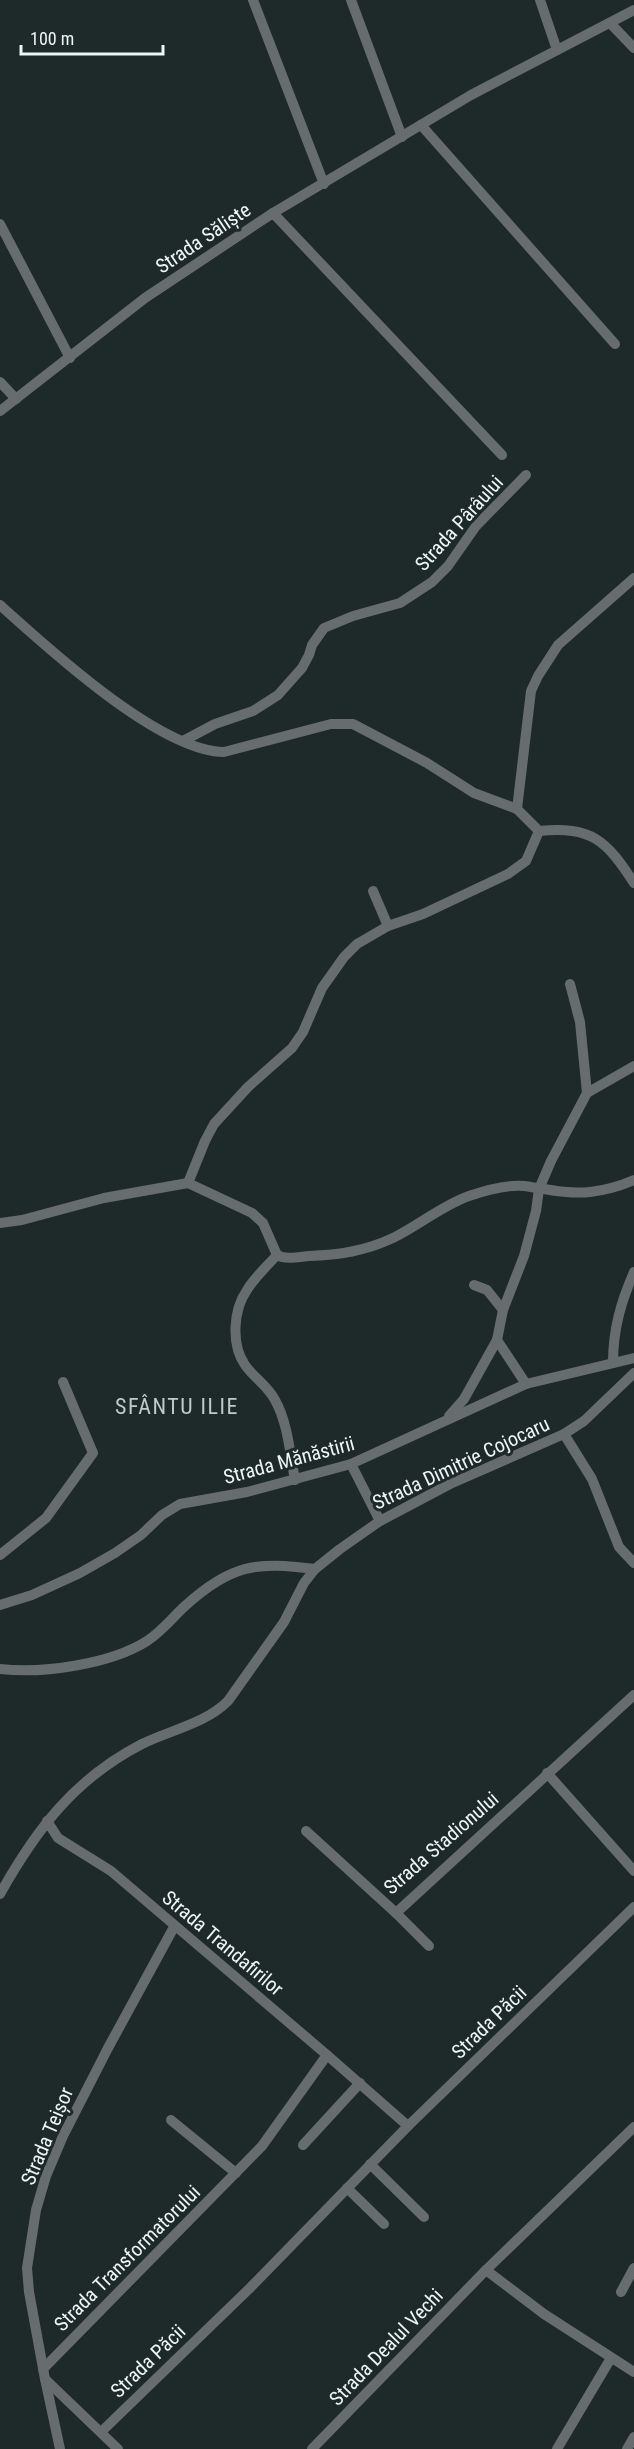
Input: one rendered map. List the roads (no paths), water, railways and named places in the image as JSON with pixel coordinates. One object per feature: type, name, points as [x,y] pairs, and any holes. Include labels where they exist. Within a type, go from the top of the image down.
[{"type":"street","points":[[253,0],[324,184]]},
{"type":"street","points":[[351,0],[402,137]]},
{"type":"street","points":[[540,0],[557,50]]},
{"type":"street","name":"Strada Săliște","points":[[0,411],[145,298],[273,213],[471,95],[634,10]]},
{"type":"street","points":[[610,23],[634,48]]},
{"type":"street","points":[[421,125],[615,344]]},
{"type":"street","points":[[273,213],[502,455]]},
{"type":"street","points":[[0,224],[70,358]]},
{"type":"street","points":[[0,382],[16,399]]},
{"type":"street","name":"Strada Pârâului","points":[[183,741],[215,724],[253,711],[278,695],[302,668],[317,636],[324,628],[353,616],[400,603],[432,582],[448,566],[476,526],[526,475]]},
{"type":"street","points":[[517,809],[531,692],[538,676],[558,645],[634,578]]},
{"type":"street","points":[[0,605],[121,705],[161,732],[215,752],[224,752],[331,724],[352,724],[427,763],[474,793],[517,809],[539,831],[572,830],[597,839],[611,851],[634,883]]},
{"type":"street","points":[[188,1183],[214,1124],[248,1087],[292,1048],[303,1032],[322,988],[344,957],[357,944],[388,926],[423,914],[508,874],[526,861],[539,831]]},
{"type":"street","points":[[373,891],[388,926]]},
{"type":"street","points":[[570,984],[580,1022],[587,1093]]},
{"type":"street","points":[[447,1418],[464,1400],[497,1340],[504,1310],[524,1256],[536,1211],[539,1189],[550,1161],[587,1093],[634,1066]]},
{"type":"street","points":[[0,1223],[22,1220],[104,1198],[188,1183],[252,1213],[263,1223],[277,1255],[287,1258],[337,1255],[361,1251],[392,1239],[468,1197],[513,1186],[588,1192],[614,1188],[634,1180]]},
{"type":"street","points":[[277,1255],[246,1290],[240,1302],[236,1340],[246,1367],[264,1383],[279,1409],[295,1480]]},
{"type":"street","points":[[613,1363],[613,1339],[619,1309],[634,1272]]},
{"type":"street","points":[[474,1284],[487,1290],[504,1310]]},
{"type":"street","points":[[497,1340],[526,1384]]},
{"type":"street","name":"Strada Mănăstirii","points":[[0,1605],[51,1586],[115,1554],[141,1535],[162,1515],[180,1504],[247,1492],[351,1464],[447,1418],[526,1384],[634,1358]]},
{"type":"street","name":"Strada Dimitrie Cojocaru","points":[[0,1894],[4,1880],[47,1821],[76,1788],[141,1744],[219,1710],[284,1623],[304,1582],[315,1569],[360,1533],[380,1521],[484,1468],[564,1434],[585,1420],[634,1373]]},
{"type":"street","points":[[0,1556],[46,1518],[93,1453],[63,1382]]},
{"type":"street","points":[[564,1434],[592,1479],[619,1547],[634,1563]]},
{"type":"street","points":[[351,1464],[380,1521]]},
{"type":"street","points":[[0,1669],[19,1671],[61,1666],[95,1661],[125,1652],[148,1640],[206,1588],[249,1566],[270,1564],[315,1569]]},
{"type":"street","name":"Strada Stadionului","points":[[306,1831],[396,1912],[634,1695]]},
{"type":"street","points":[[547,1773],[634,1871]]},
{"type":"street","name":"Strada Trandafirilor","points":[[47,1821],[58,1838],[111,1871],[408,2126]]},
{"type":"street","name":"Strada Trandafirilor","points":[[36,1837],[58,1838]]},
{"type":"street","name":"Strada Păcii","points":[[101,2432],[249,2289],[408,2126],[634,1907]]},
{"type":"street","points":[[396,1912],[429,1946]]},
{"type":"street","name":"Strada Teișor","points":[[60,2449],[29,2292],[27,2268],[34,2219],[46,2176],[63,2136],[102,2058],[174,1927]]},
{"type":"street","name":"Strada Transformatorului","points":[[44,2374],[236,2173],[278,2125],[327,2055]]},
{"type":"street","points":[[303,2145],[360,2083]]},
{"type":"street","points":[[171,2120],[236,2173]]},
{"type":"street","name":"Strada Dealul Vechi","points":[[312,2449],[486,2270],[634,2127]]},
{"type":"street","points":[[370,2164],[424,2217]]},
{"type":"street","points":[[347,2188],[384,2224]]},
{"type":"street","points":[[621,2292],[634,2268]]},
{"type":"street","points":[[486,2270],[544,2314],[634,2372]]},
{"type":"street","points":[[557,2449],[611,2358]]},
{"type":"street","points":[[44,2374],[118,2449]]},
{"type":"street","points":[[627,2449],[634,2437]]},
{"type":"district","name":"SFÂNTU ILIE","points":[[177,1406]]}]
